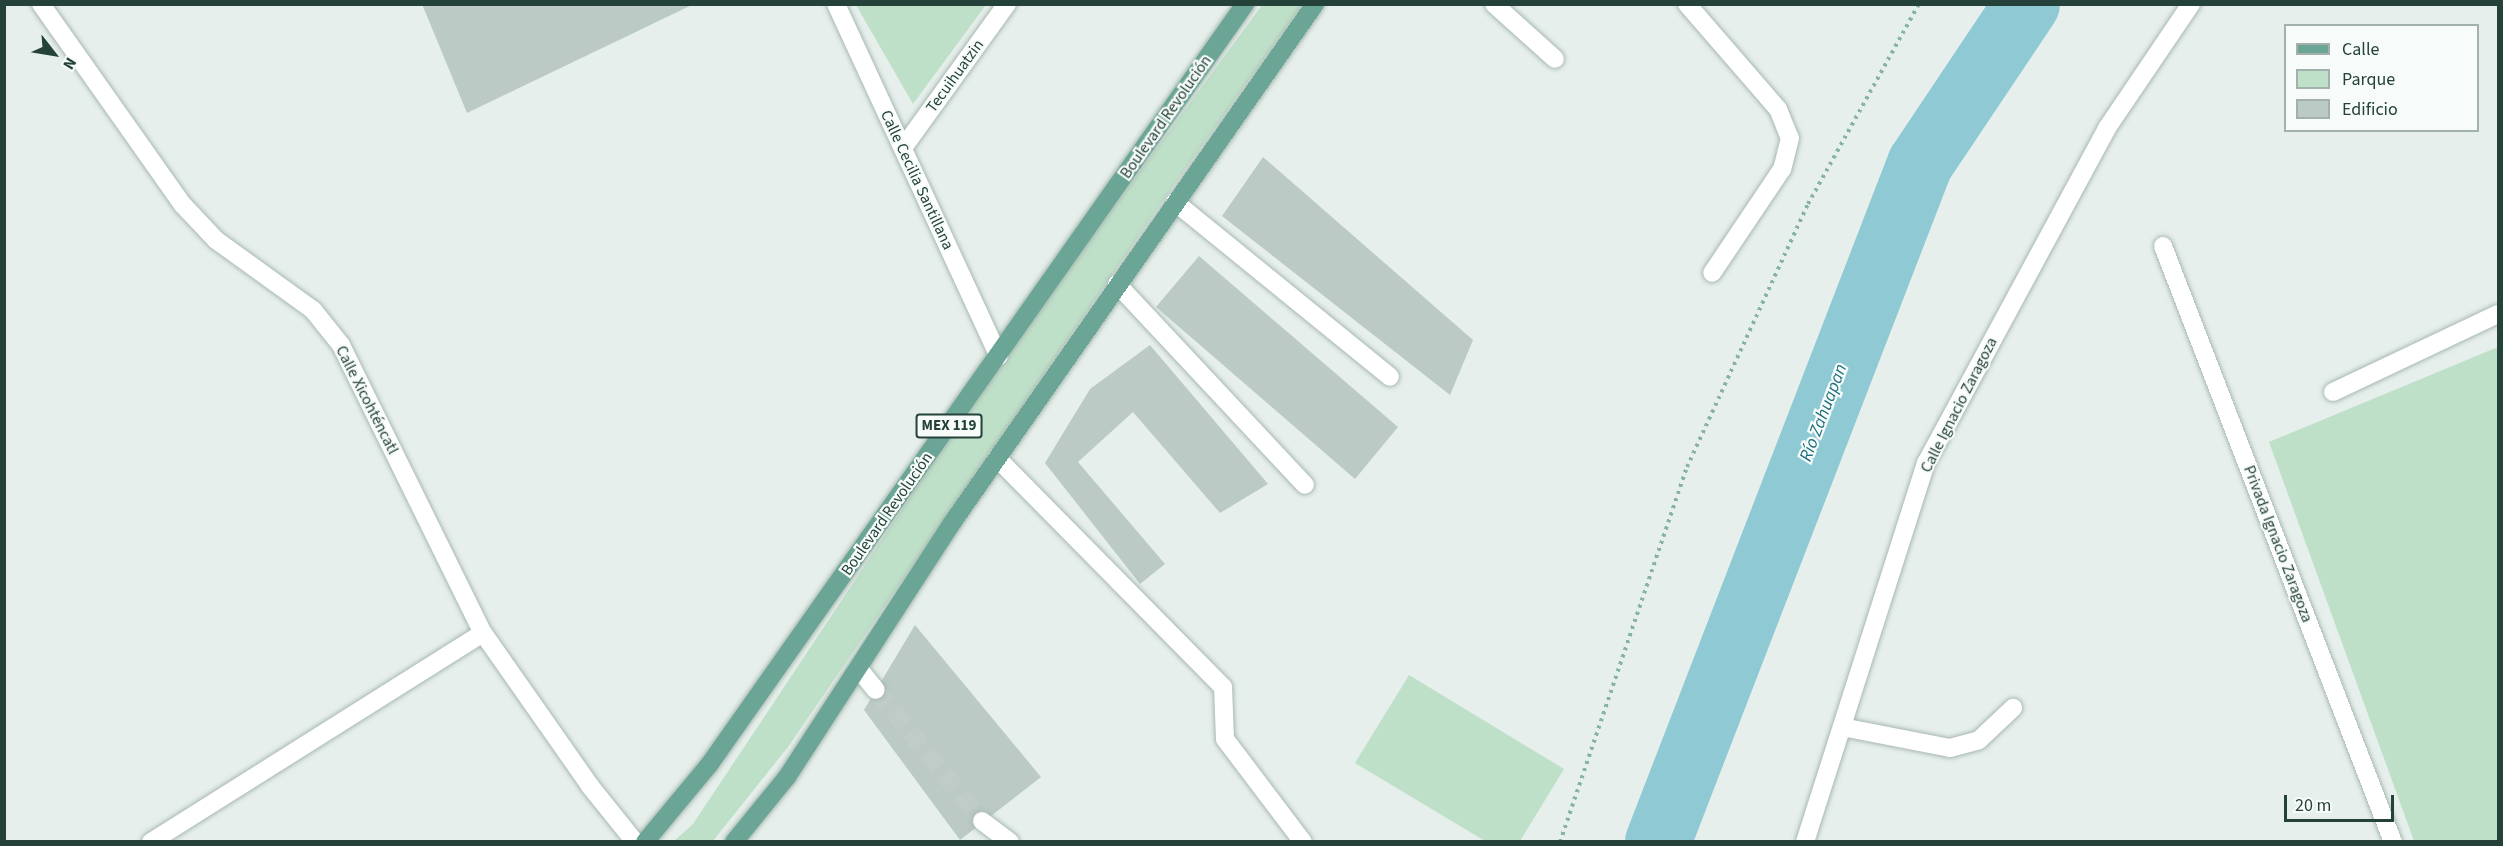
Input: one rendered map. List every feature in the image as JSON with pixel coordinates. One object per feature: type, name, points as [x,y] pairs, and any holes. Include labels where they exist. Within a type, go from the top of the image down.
[{"type":"main road","name":"Boulevard Revolución","points":[[645,842],[709,765],[1245,4]]},
{"type":"main road","name":"MEX 119","points":[[734,842],[787,777],[997,458],[1315,4]]},
{"type":"street","name":"Calle Xicohténcatl","points":[[41,4],[183,205],[216,240],[313,310],[341,345],[483,633],[590,786],[636,842]]},
{"type":"street","name":"Calle Cecilia Santillana","points":[[836,4],[999,356]]},
{"type":"street","name":"Tecuihuatzin","points":[[903,148],[1007,4]]},
{"type":"street","points":[[1494,4],[1554,59]]},
{"type":"street","points":[[1687,4],[1778,109],[1790,138],[1782,169],[1712,273]]},
{"type":"street","name":"Calle Ignacio Zaragoza","points":[[1806,842],[1926,463],[2107,128],[2192,4]]},
{"type":"street","points":[[1175,202],[1390,377]]},
{"type":"street","name":"Privada Ignacio Zaragoza","points":[[2163,246],[2392,842]]},
{"type":"street","points":[[1117,284],[1305,485]]},
{"type":"street","points":[[2333,392],[2499,314]]},
{"type":"street","points":[[997,458],[1223,687],[1226,740],[1303,842]]},
{"type":"street","points":[[151,842],[483,633]]},
{"type":"street","points":[[858,668],[876,690]]},
{"type":"street","points":[[1842,727],[1950,748],[1979,740],[2013,708]]},
{"type":"street","points":[[982,821],[1010,842]]},
{"type":"path","points":[[1560,842],[1688,467],[1808,204],[1919,4]]},
{"type":"green space","points":[[856,5],[986,5],[913,104]]},
{"type":"green space","points":[[1262,5],[1302,5],[1166,196],[788,747],[713,841],[673,842],[693,824],[998,365]]},
{"type":"green space","points":[[2498,347],[2498,841],[2414,841],[2269,442]]},
{"type":"green space","points":[[1409,675],[1564,769],[1520,841],[1485,841],[1355,763]]},
{"type":"building","points":[[422,4],[694,4],[467,113]]},
{"type":"building","points":[[1263,157],[1473,340],[1450,395],[1222,216]]},
{"type":"building","points":[[1199,256],[1398,427],[1355,479],[1156,307]]},
{"type":"building","points":[[1150,345],[1268,484],[1220,513],[1133,412],[1078,462],[1165,564],[1140,584],[1045,463],[1090,389]]},
{"type":"building","points":[[915,625],[1041,777],[960,840],[864,710]]},
{"type":"waterway","name":"Río Zahuapan","points":[[1658,842],[1920,164],[2027,4]]},
{"type":"tunnel","points":[[876,690],[982,821]]}]
